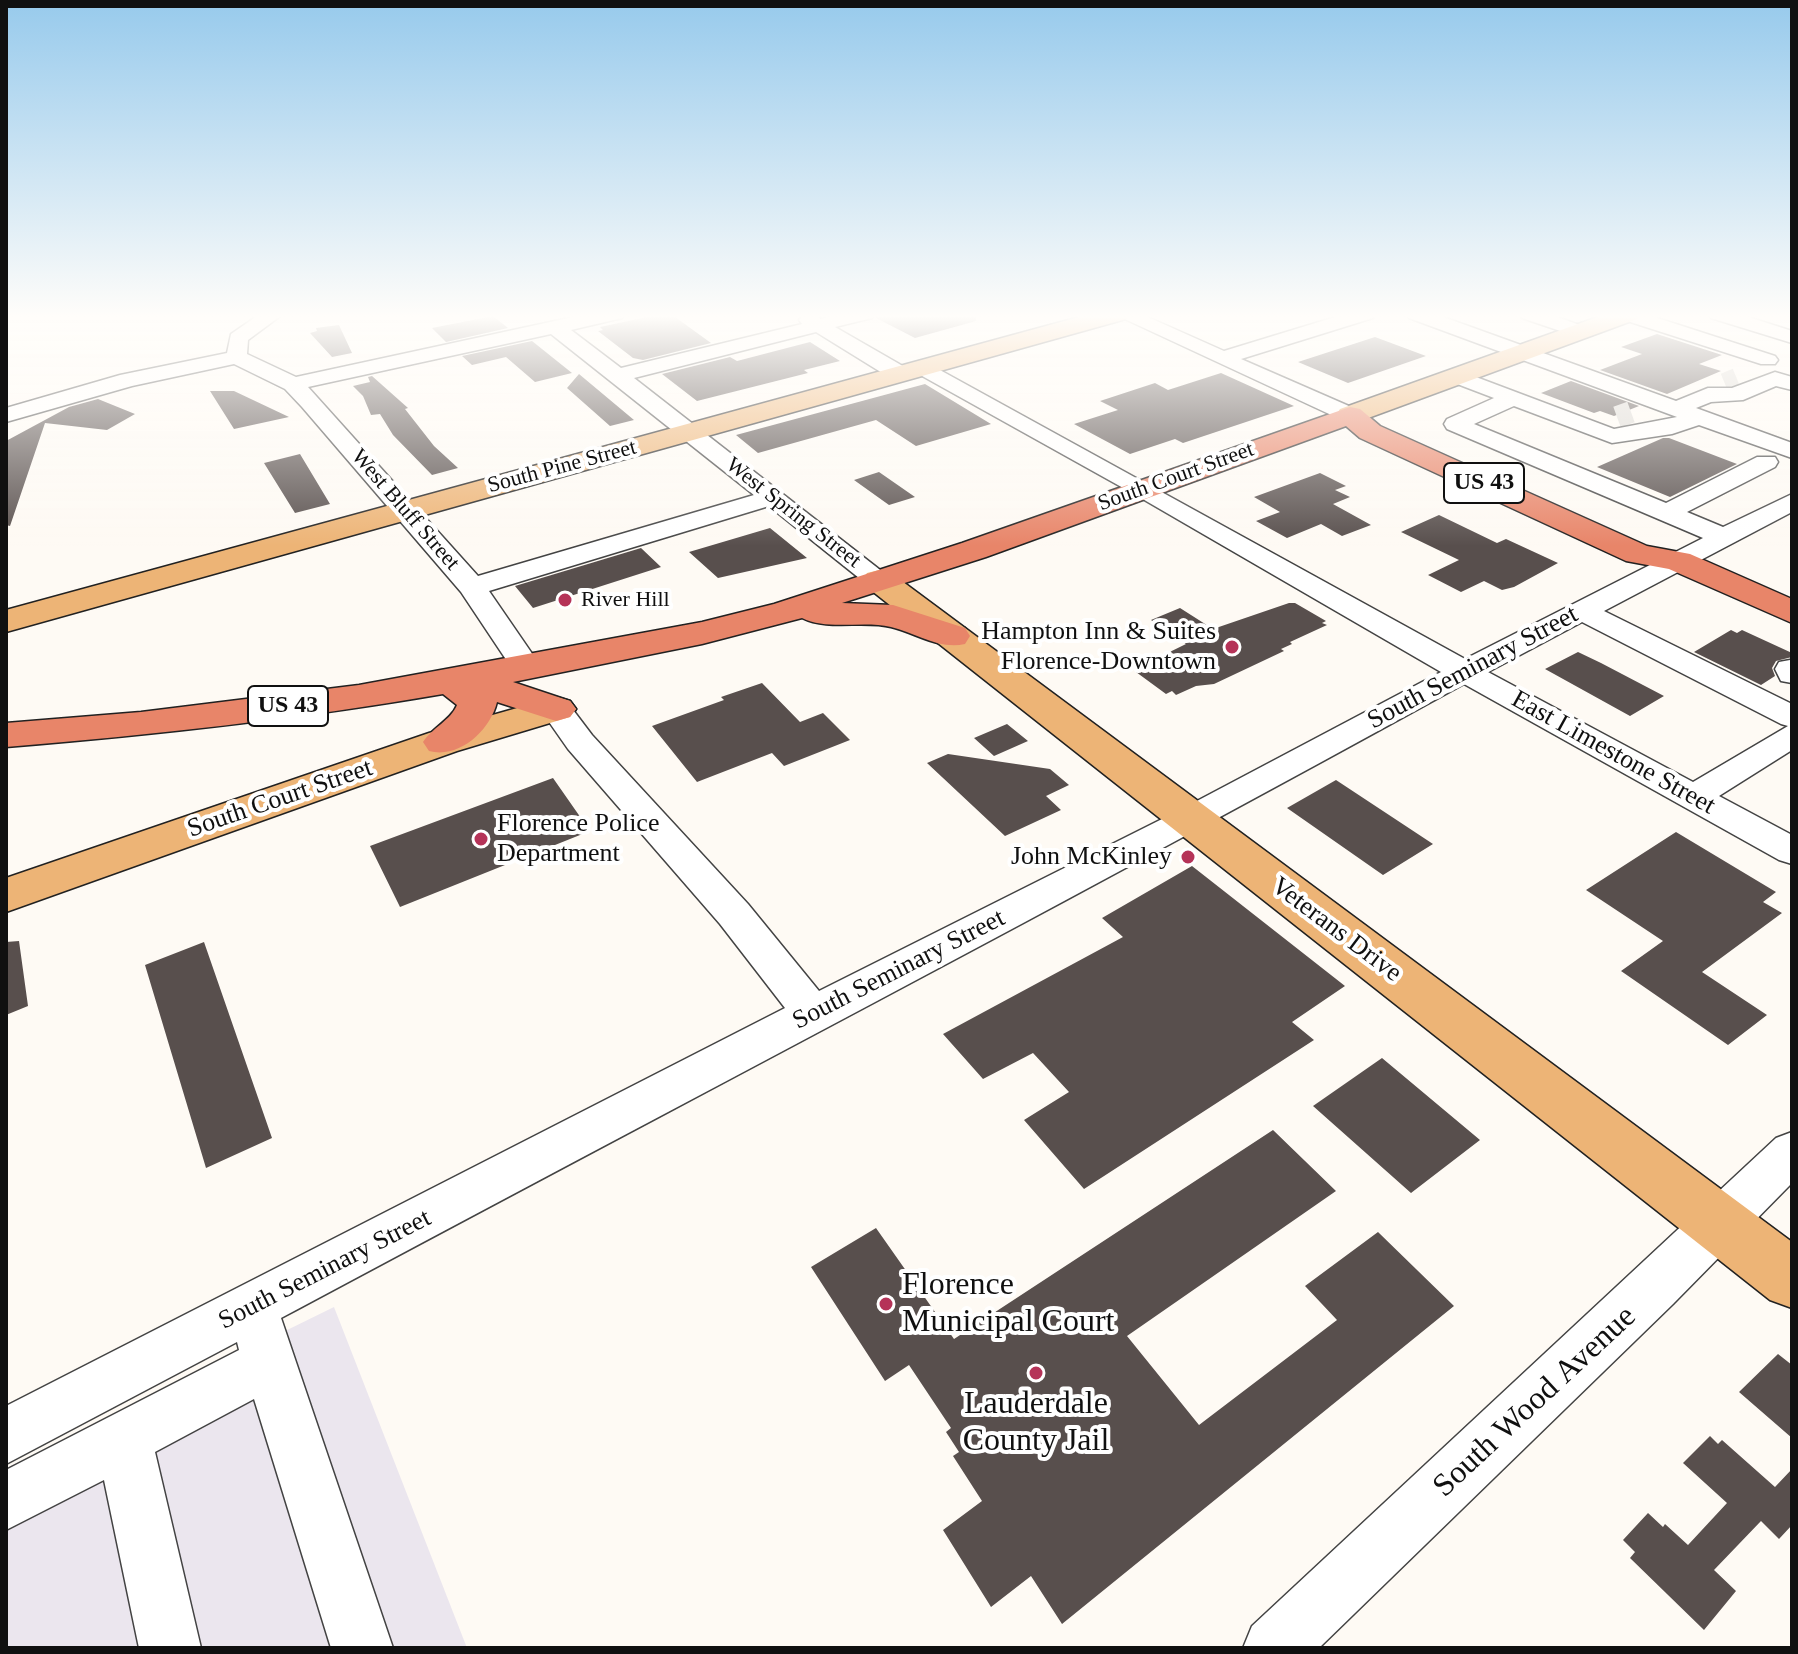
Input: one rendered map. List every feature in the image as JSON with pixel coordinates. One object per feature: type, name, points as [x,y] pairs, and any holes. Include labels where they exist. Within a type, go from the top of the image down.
[{"type":"highway","name":"South Court Street","points":[[799,607],[1350,415]]},
{"type":"highway","points":[[1350,415],[1370,432],[1417,453]]},
{"type":"highway","name":"US 43","points":[[1350,415],[1397,429],[1659,544],[1678,561]]},
{"type":"highway","name":"US 43","points":[[1278,441],[1362,442],[1417,453],[1638,554],[1678,561],[1792,612]]},
{"type":"highway","name":"US 43","points":[[6,719],[295,690],[518,655],[775,601],[799,607]]},
{"type":"highway","points":[[799,607],[874,613],[952,636]]},
{"type":"highway","name":"US 43","points":[[6,735],[267,709],[451,682],[567,660],[799,607]]},
{"type":"highway","points":[[556,709],[551,687],[567,660]]},
{"type":"highway","points":[[451,682],[517,694],[556,709]]},
{"type":"highway","points":[[443,742],[474,716],[478,702],[451,682]]},
{"type":"main road","name":"South Pine Street","points":[[6,621],[838,391]]},
{"type":"main road","name":"South Court Street","points":[[1350,415],[1419,391]]},
{"type":"main road","name":"Veterans Drive","points":[[879,580],[1792,1279]]},
{"type":"main road","name":"South Court Street","points":[[6,895],[443,742],[556,709]]},
{"type":"street","points":[[6,415],[85,391]]},
{"type":"street","name":"West Bluff Street","points":[[299,391],[472,587],[518,655]]},
{"type":"street","name":"West Spring Street","points":[[637,391],[879,580]]},
{"type":"street","name":"East Limestone Street","points":[[951,391],[1143,489],[1464,672],[1792,851]]},
{"type":"street","points":[[1297,391],[1350,415]]},
{"type":"street","points":[[1496,391],[1613,423]]},
{"type":"street","points":[[1620,391],[1675,413],[1791,451]]},
{"type":"street","points":[[1508,478],[1545,462],[1613,423],[1675,413],[1714,391]]},
{"type":"street","points":[[1513,398],[1455,424],[1724,537]]},
{"type":"street","points":[[1675,413],[1766,462]]},
{"type":"street","points":[[1666,513],[1791,451]]},
{"type":"street","points":[[472,587],[773,497]]},
{"type":"street","name":"South Seminary Street","points":[[6,1436],[813,1013],[1191,819],[1464,672],[1724,537],[1786,510]]},
{"type":"street","points":[[1582,611],[1792,717]]},
{"type":"street","points":[[556,709],[580,742],[734,914],[813,1013]]},
{"type":"street","points":[[1693,797],[1792,735]]},
{"type":"street","name":"South Wood Avenue","points":[[1274,1648],[1655,1287],[1792,1152]]},
{"type":"street","points":[[252,1308],[362,1648]]},
{"type":"street","points":[[6,1501],[270,1362]]},
{"type":"street","points":[[124,1439],[170,1648]]},
{"type":"shaded area","points":[[334,1307],[467,1648],[6,1648],[6,1468]]},
{"type":"building","points":[[210,391],[234,391],[289,417],[234,429]]},
{"type":"building","points":[[358,391],[389,391],[408,408],[405,409],[434,446],[458,468],[432,475],[393,435],[380,414],[371,415]]},
{"type":"building","points":[[571,391],[600,391],[634,420],[610,426]]},
{"type":"building","points":[[684,391],[736,391],[697,401]]},
{"type":"building","points":[[898,391],[937,391],[991,424],[916,446],[876,420],[758,453],[736,435]]},
{"type":"building","points":[[1130,391],[1261,391],[1294,406],[1183,443],[1175,439],[1130,454],[1074,424],[1118,410],[1100,401]]},
{"type":"building","points":[[1599,391],[1639,406],[1614,416],[1600,411],[1594,413],[1541,393]]},
{"type":"building","points":[[98,399],[135,414],[107,430],[45,423],[10,526],[6,525],[6,441],[69,407]]},
{"type":"building","points":[[1663,438],[1737,464],[1670,497],[1597,467]]},
{"type":"building","points":[[300,454],[330,504],[295,513],[264,463]]},
{"type":"building","points":[[879,472],[915,497],[889,505],[854,480]]},
{"type":"building","points":[[1320,473],[1346,486],[1335,490],[1350,497],[1333,504],[1371,525],[1342,536],[1321,524],[1287,538],[1256,521],[1280,512],[1254,497]]},
{"type":"building","points":[[1439,515],[1497,543],[1506,539],[1558,563],[1514,587],[1502,590],[1484,581],[1461,592],[1428,575],[1459,560],[1401,532]]},
{"type":"building","points":[[770,528],[807,558],[718,578],[689,552]]},
{"type":"building","points":[[641,548],[661,567],[533,608],[515,586]]},
{"type":"building","name":"Hampton Inn & Suites Florence-Downtown","points":[[1295,603],[1326,621],[1322,623],[1327,625],[1290,642],[1292,644],[1281,649],[1284,651],[1214,684],[1196,686],[1176,695],[1172,691],[1166,694],[1136,672],[1143,670],[1139,667],[1186,644],[1151,620],[1180,608],[1213,629]]},
{"type":"building","points":[[1731,630],[1737,633],[1742,630],[1792,653],[1792,657],[1776,661],[1772,668],[1775,676],[1761,685],[1694,652]]},
{"type":"building","points":[[1578,652],[1664,696],[1630,716],[1545,669]]},
{"type":"building","points":[[762,683],[800,722],[823,713],[850,740],[784,766],[772,753],[697,782],[652,726]]},
{"type":"building","points":[[1007,724],[1028,741],[994,756],[974,738]]},
{"type":"building","points":[[948,754],[1050,769],[1069,785],[1046,796],[1061,810],[1005,836],[927,763]]},
{"type":"building","name":"Florence Police Department","points":[[553,778],[590,831],[400,907],[370,846]]},
{"type":"building","points":[[1336,780],[1433,844],[1383,875],[1287,808]]},
{"type":"building","points":[[1676,832],[1776,892],[1763,902],[1782,913],[1702,972],[1767,1015],[1728,1045],[1621,971],[1663,941],[1586,890]]},
{"type":"building","points":[[1192,866],[1345,986],[1292,1022],[1314,1040],[1084,1189],[1024,1120],[1069,1092],[1033,1053],[983,1079],[943,1034],[1123,937],[1102,918]]},
{"type":"building","points":[[19,941],[28,1006],[6,1015],[6,942]]},
{"type":"building","points":[[204,942],[272,1138],[206,1168],[145,965]]},
{"type":"building","points":[[1382,1058],[1480,1140],[1411,1193],[1313,1106]]},
{"type":"building","name":"Lauderdale County Jail","points":[[1273,1130],[1336,1191],[1127,1336],[1199,1425],[1337,1320],[1305,1286],[1378,1232],[1454,1306],[1062,1624],[1031,1576],[991,1607],[943,1530],[982,1501],[953,1456],[959,1452],[946,1432],[951,1428],[909,1365],[885,1381],[811,1267],[876,1228],[954,1339]]},
{"type":"building","points":[[1778,1354],[1792,1365],[1792,1438],[1739,1392]]},
{"type":"building","points":[[1710,1436],[1718,1444],[1722,1440],[1775,1487],[1792,1469],[1792,1525],[1779,1539],[1761,1521],[1714,1570],[1736,1591],[1704,1630],[1630,1558],[1635,1552],[1623,1540],[1648,1513],[1688,1545],[1727,1503],[1683,1463]]},
{"type":"tunnel","points":[[1617,417],[1631,412]]},
{"type":"place","name":"River Hill","points":[[565,600]]},
{"type":"place","name":"Hampton Inn & Suites Florence-Downtown","points":[[1232,647]]},
{"type":"place","name":"Florence Police Department","points":[[481,839]]},
{"type":"place","name":"John McKinley","points":[[1188,857]]},
{"type":"place","name":"Florence Municipal Court","points":[[886,1304]]},
{"type":"place","name":"Lauderdale County Jail","points":[[1036,1373]]}]
